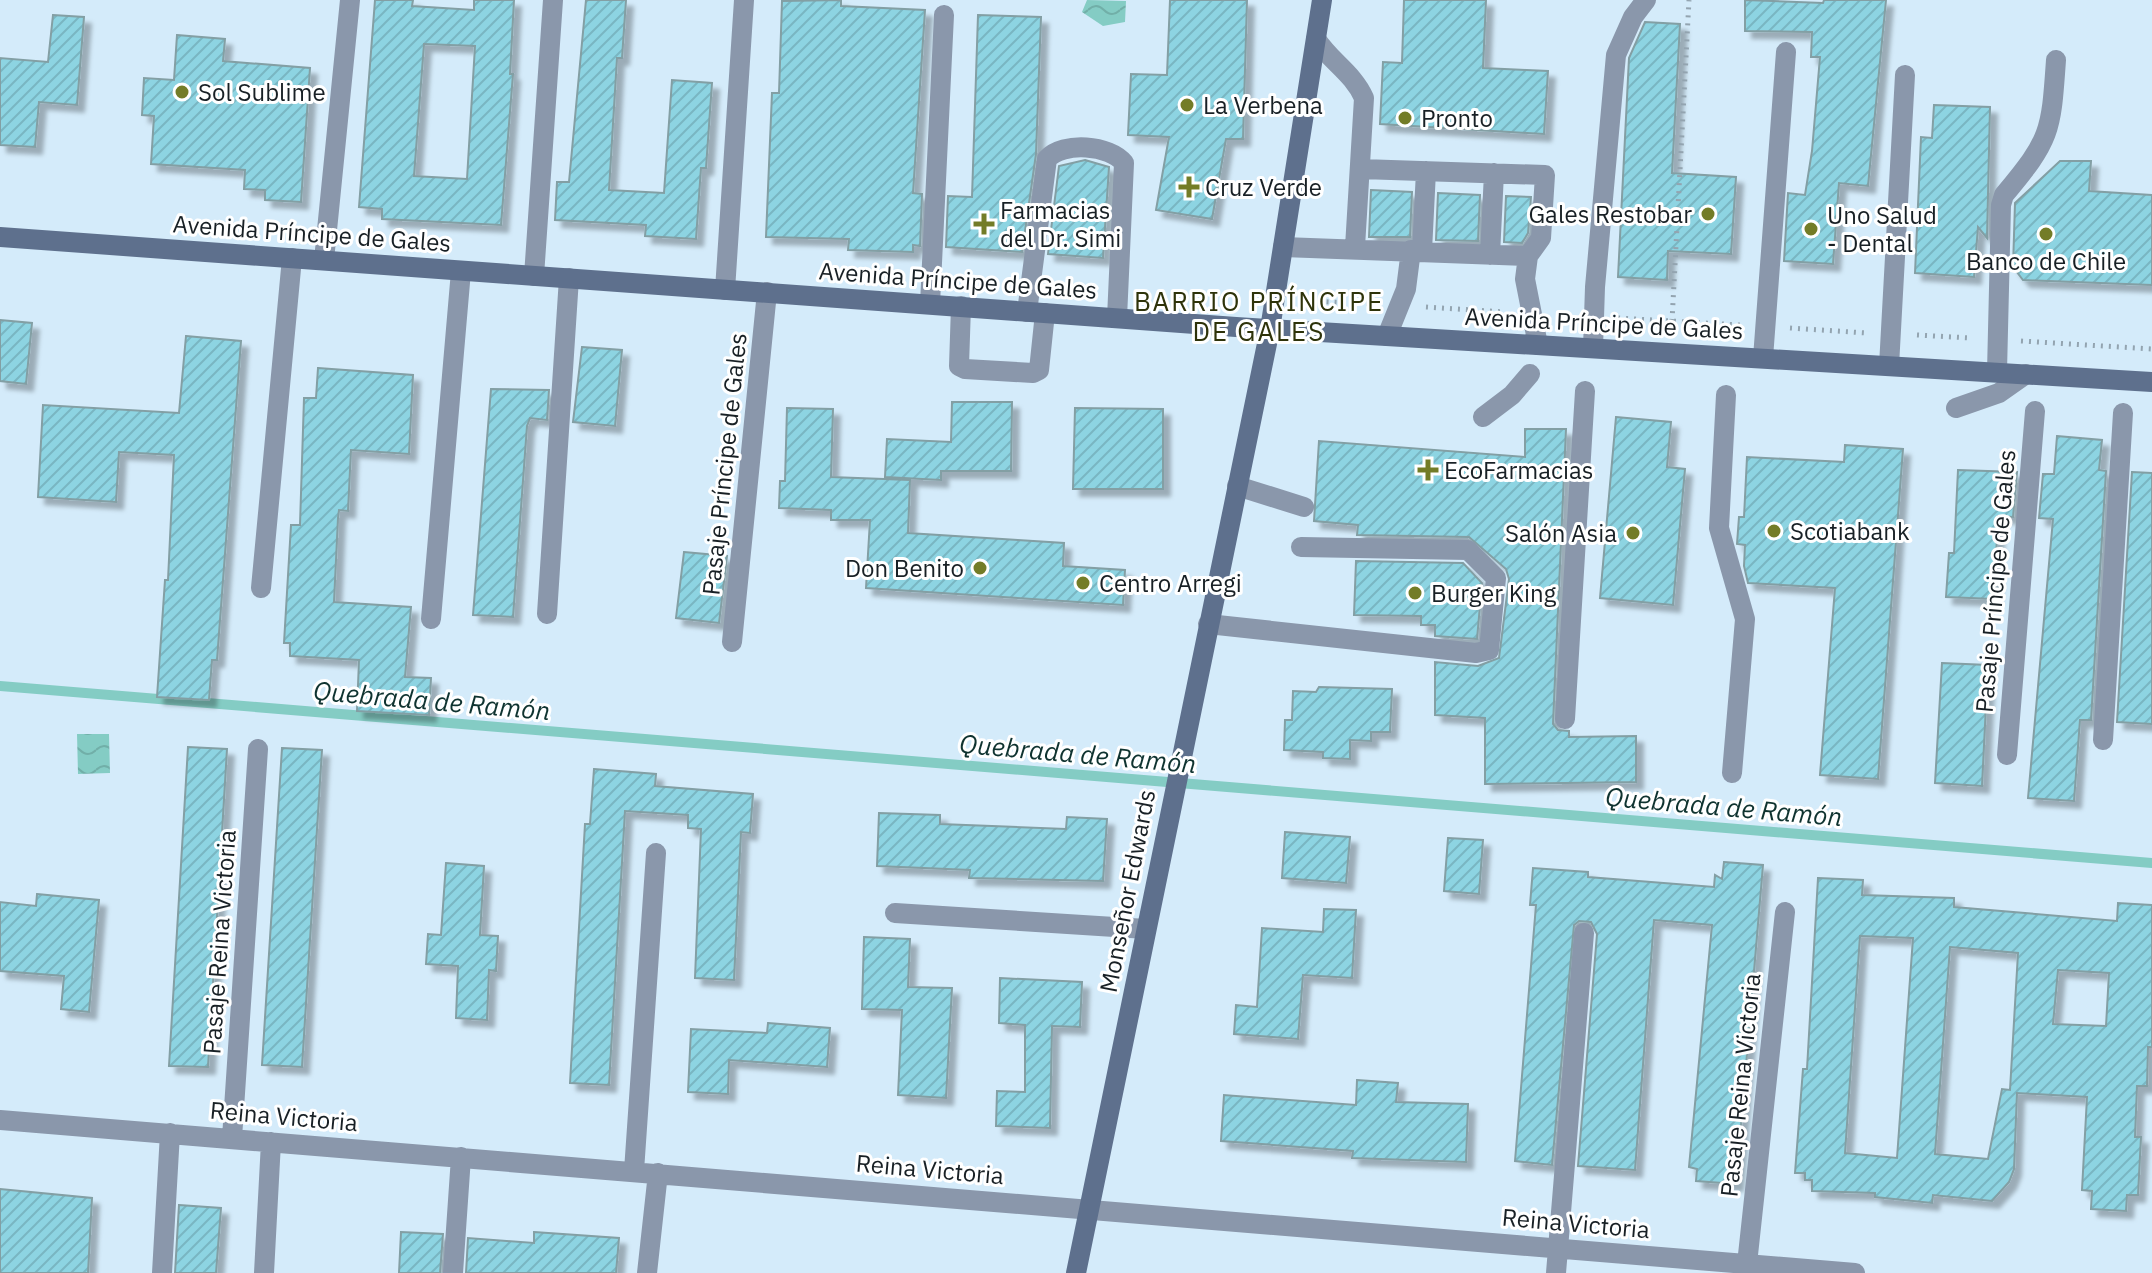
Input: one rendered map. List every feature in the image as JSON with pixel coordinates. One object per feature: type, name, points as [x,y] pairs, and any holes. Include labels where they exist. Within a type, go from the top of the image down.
[{"type":"main road","name":"Monseñor Edwards","points":[[1076,1273],[1270,329],[1322,0]]},
{"type":"main road","name":"Avenida Príncipe de Gales","points":[[0,237],[1270,329],[2150,382]]},
{"type":"street","points":[[324,260],[350,0]]},
{"type":"street","points":[[534,276],[553,0]]},
{"type":"street","points":[[725,290],[744,0]]},
{"type":"street","points":[[1593,348],[1593,317],[1616,55],[1633,17],[1646,0]]},
{"type":"street","points":[[930,304],[944,15]]},
{"type":"street","points":[[1316,39],[1327,57],[1355,78],[1364,98],[1355,247]]},
{"type":"street","points":[[1763,358],[1786,52]]},
{"type":"street","points":[[1997,372],[2001,205],[2004,195],[2046,140],[2051,124],[2056,60]]},
{"type":"street","points":[[1889,366],[1905,75]]},
{"type":"street","points":[[961,306],[959,366],[965,369],[1033,373],[1039,370],[1036,312],[1047,159],[1062,148],[1110,151],[1124,163],[1117,318]]},
{"type":"street","points":[[1361,169],[1545,175],[1541,238],[1528,256],[1525,279],[1538,345]]},
{"type":"street","points":[[1387,336],[1406,289],[1416,250],[1426,171]]},
{"type":"street","points":[[1490,255],[1494,173]]},
{"type":"street","points":[[1283,247],[1355,247],[1528,256]]},
{"type":"street","points":[[261,588],[292,258]]},
{"type":"street","points":[[431,619],[461,271]]},
{"type":"street","points":[[547,614],[569,278]]},
{"type":"street","name":"Pasaje Príncipe de Gales","points":[[732,642],[767,292]]},
{"type":"street","points":[[1483,417],[1512,395],[1530,374]]},
{"type":"street","points":[[1956,408],[1999,393],[2026,374]]},
{"type":"street","points":[[1565,719],[1585,391]]},
{"type":"street","points":[[1726,395],[1719,528],[1745,619],[1732,773]]},
{"type":"street","name":"Pasaje Príncipe de Gales","points":[[2007,755],[2035,411]]},
{"type":"street","points":[[2103,740],[2123,413]]},
{"type":"street","points":[[1237,486],[1304,507]]},
{"type":"street","points":[[1208,624],[1476,653],[1489,650],[1496,578],[1468,550],[1301,547]]},
{"type":"street","name":"Pasaje Reina Victoria","points":[[232,1138],[258,749]]},
{"type":"street","points":[[634,1171],[656,853]]},
{"type":"street","name":"Pasaje Reina Victoria","points":[[1754,1267],[1785,912]]},
{"type":"street","points":[[895,913],[1146,929]]},
{"type":"street","points":[[1556,1273],[1584,933]]},
{"type":"street","name":"Reina Victoria","points":[[0,1120],[1090,1208],[1558,1248],[1722,1267],[1855,1273]]},
{"type":"street","points":[[162,1273],[170,1133]]},
{"type":"street","points":[[264,1273],[271,1142]]},
{"type":"street","points":[[453,1273],[461,1157]]},
{"type":"street","points":[[647,1273],[658,1173]]},
{"type":"path","points":[[1672,321],[1689,0]]},
{"type":"path","points":[[1309,301],[1534,314]]},
{"type":"path","points":[[1593,317],[2152,349]]},
{"type":"water","points":[[1087,0],[1126,1],[1125,22],[1103,26],[1082,12]]},
{"type":"water","points":[[77,734],[109,734],[110,773],[78,774]]},
{"type":"building","points":[[375,0],[413,0],[412,6],[474,10],[474,0],[514,0],[510,74],[513,74],[501,225],[382,219],[382,209],[359,207]],"holes":[[[424,44],[475,46],[467,179],[414,176]]]},
{"type":"building","points":[[586,0],[626,0],[622,58],[617,58],[609,190],[664,193],[672,80],[712,83],[706,168],[701,168],[696,239],[645,236],[646,225],[555,220],[557,182],[569,182]]},
{"type":"building","points":[[841,0],[841,6],[925,10],[913,193],[922,194],[920,246],[913,245],[913,252],[848,250],[849,239],[766,237],[772,93],[779,93],[782,1]]},
{"type":"building","points":[[1170,0],[1247,0],[1243,139],[1226,139],[1212,219],[1156,210],[1169,137],[1128,135],[1131,74],[1167,75]]},
{"type":"building","points":[[1404,0],[1486,0],[1483,68],[1548,71],[1544,134],[1380,124],[1383,62],[1402,63]]},
{"type":"building","points":[[1745,0],[1823,3],[1824,0],[1886,0],[1868,186],[1839,183],[1833,264],[1784,261],[1788,193],[1805,195],[1812,151],[1820,57],[1811,57],[1812,32],[1745,31]]},
{"type":"building","points":[[53,15],[84,17],[77,105],[39,102],[35,147],[0,145],[0,58],[48,62]]},
{"type":"building","points":[[978,15],[1041,17],[1036,154],[1022,252],[946,247],[948,196],[972,197]]},
{"type":"building","points":[[1645,22],[1680,24],[1672,173],[1736,177],[1731,254],[1668,251],[1667,280],[1618,277],[1629,58]]},
{"type":"building","points":[[177,35],[225,39],[223,61],[310,68],[301,202],[265,200],[265,190],[244,189],[245,170],[151,164],[154,116],[142,115],[144,78],[174,80]]},
{"type":"building","points":[[1934,105],[1990,107],[1987,238],[1978,227],[1974,277],[1915,273],[1921,137],[1932,138]]},
{"type":"building","points":[[1085,160],[1109,167],[1103,258],[1048,254],[1059,166]]},
{"type":"building","points":[[2060,161],[2091,161],[2089,191],[2152,195],[2152,285],[2023,280],[2013,267],[2015,203]]},
{"type":"building","points":[[1371,190],[1412,192],[1410,237],[1369,237]]},
{"type":"building","points":[[1438,193],[1480,195],[1478,241],[1436,240]]},
{"type":"building","points":[[1506,196],[1531,197],[1528,233],[1522,243],[1504,242]]},
{"type":"building","points":[[0,320],[32,323],[26,384],[0,381]]},
{"type":"building","points":[[186,336],[241,341],[217,660],[212,660],[209,700],[157,697],[165,580],[168,580],[174,455],[119,452],[116,502],[38,497],[43,405],[179,413]]},
{"type":"building","points":[[582,347],[622,350],[615,426],[573,422]]},
{"type":"building","points":[[318,368],[413,375],[409,454],[351,450],[348,511],[339,510],[338,518],[334,602],[411,607],[405,677],[431,678],[429,715],[357,711],[359,660],[290,656],[290,643],[284,643],[291,525],[300,525],[304,398],[316,398]]},
{"type":"building","points":[[491,389],[549,390],[547,420],[530,418],[527,426],[513,617],[473,615]]},
{"type":"building","points":[[952,402],[1012,402],[1011,471],[941,471],[941,480],[885,477],[887,439],[951,442]]},
{"type":"building","name":"Don Benito","points":[[787,408],[833,409],[831,477],[910,480],[908,533],[1064,543],[1063,566],[1125,570],[1123,605],[866,588],[870,520],[831,520],[831,510],[779,508],[780,481],[785,481]]},
{"type":"building","points":[[1075,408],[1163,409],[1163,489],[1073,489]]},
{"type":"building","name":"Salón Asia","points":[[1616,417],[1671,422],[1667,467],[1685,469],[1673,605],[1600,598]]},
{"type":"building","points":[[1525,429],[1566,429],[1553,724],[1558,730],[1569,731],[1569,737],[1636,736],[1636,782],[1485,784],[1485,718],[1435,715],[1435,662],[1478,666],[1499,658],[1509,579],[1506,569],[1469,537],[1357,535],[1358,525],[1314,521],[1319,441],[1525,457]]},
{"type":"building","points":[[2057,436],[2102,440],[2099,470],[2106,471],[2091,720],[2080,720],[2074,801],[2028,798],[2053,519],[2039,518],[2043,474],[2054,474]]},
{"type":"building","points":[[1845,445],[1903,449],[1878,779],[1820,775],[1835,588],[1748,583],[1744,566],[1745,545],[1737,544],[1739,517],[1744,517],[1747,457],[1844,462]]},
{"type":"building","points":[[1958,470],[2017,472],[2013,517],[1998,516],[1994,599],[1946,597],[1949,553],[1954,553]]},
{"type":"building","points":[[2132,472],[2152,473],[2152,724],[2117,722]]},
{"type":"building","points":[[684,552],[727,556],[719,623],[676,618]]},
{"type":"building","name":"Burger King","points":[[1356,561],[1463,563],[1482,583],[1477,639],[1435,636],[1435,625],[1421,625],[1421,616],[1354,615]]},
{"type":"building","points":[[1942,663],[1988,665],[1982,786],[1935,783]]},
{"type":"building","points":[[1319,687],[1392,689],[1390,732],[1371,732],[1371,741],[1350,740],[1350,759],[1323,758],[1323,752],[1284,750],[1285,720],[1292,720],[1293,691],[1316,692]]},
{"type":"building","points":[[188,747],[227,749],[208,1067],[169,1066]]},
{"type":"building","points":[[282,748],[322,750],[302,1067],[262,1065]]},
{"type":"building","points":[[594,769],[656,774],[655,786],[753,794],[750,833],[741,832],[734,980],[695,978],[701,829],[688,828],[688,815],[625,811],[609,1085],[570,1083],[585,824],[590,824]]},
{"type":"building","points":[[879,813],[940,815],[940,824],[1066,829],[1067,817],[1107,819],[1103,881],[969,878],[970,870],[877,866]]},
{"type":"building","points":[[1285,832],[1350,837],[1346,883],[1282,878]]},
{"type":"building","points":[[1448,838],[1483,840],[1479,894],[1444,891]]},
{"type":"building","points":[[1724,862],[1763,865],[1736,1184],[1696,1181],[1697,1169],[1689,1167],[1712,925],[1654,920],[1635,1170],[1578,1166],[1597,934],[1591,922],[1579,921],[1574,925],[1552,1165],[1515,1161],[1536,905],[1530,905],[1533,868],[1588,872],[1588,877],[1714,887],[1715,875],[1722,879]]},
{"type":"building","points":[[446,863],[484,866],[480,935],[498,936],[496,971],[489,970],[487,1020],[456,1018],[458,966],[426,964],[428,934],[441,935]]},
{"type":"building","points":[[1818,878],[1863,880],[1862,895],[1954,898],[1954,907],[2117,921],[2118,903],[2152,905],[2152,1047],[2148,1047],[2147,1086],[2137,1086],[2135,1137],[2141,1137],[2138,1195],[2127,1195],[2126,1211],[2091,1209],[2092,1191],[2082,1190],[2087,1097],[2017,1093],[2014,1169],[2009,1182],[1992,1201],[1933,1195],[1932,1203],[1875,1197],[1875,1193],[1812,1191],[1812,1180],[1805,1180],[1805,1173],[1795,1173],[1803,1069],[1807,1069]],"holes":[[[1860,936],[1913,938],[1897,1158],[1845,1153]],[[1950,947],[2018,953],[2010,1090],[2002,1089],[1988,1159],[1935,1154]],[[2058,970],[2109,973],[2106,1026],[2053,1024]]]},
{"type":"building","points":[[37,894],[99,900],[89,1012],[61,1009],[64,976],[0,971],[0,902],[36,906]]},
{"type":"building","points":[[1324,909],[1356,910],[1352,978],[1303,975],[1298,1039],[1234,1034],[1236,1005],[1257,1007],[1262,928],[1323,932]]},
{"type":"building","points":[[864,937],[910,939],[908,987],[952,988],[946,1098],[898,1095],[902,1010],[862,1009]]},
{"type":"building","points":[[1000,978],[1082,982],[1080,1027],[1052,1026],[1050,1128],[996,1126],[997,1091],[1025,1092],[1025,1025],[999,1023]]},
{"type":"building","points":[[768,1023],[830,1028],[827,1067],[729,1060],[728,1094],[688,1092],[691,1029],[767,1033]]},
{"type":"building","points":[[1357,1080],[1398,1083],[1396,1102],[1468,1104],[1466,1162],[1352,1158],[1353,1151],[1221,1141],[1224,1095],[1356,1105]]},
{"type":"building","points":[[0,1189],[92,1198],[88,1273],[0,1273]]},
{"type":"building","points":[[179,1205],[221,1208],[216,1273],[175,1273]]},
{"type":"building","points":[[401,1232],[443,1234],[440,1273],[399,1273]]},
{"type":"building","points":[[534,1232],[619,1238],[616,1273],[466,1273],[468,1238],[534,1243]]},
{"type":"waterway","name":"Quebrada de Ramón","points":[[0,686],[2152,863]]},
{"type":"place","name":"Sol Sublime","points":[[182,92]]},
{"type":"place","name":"La Verbena","points":[[1187,105]]},
{"type":"place","name":"Pronto","points":[[1405,118]]},
{"type":"place","name":"Cruz Verde","points":[[1189,187]]},
{"type":"place","name":"Gales Restobar","points":[[1708,214]]},
{"type":"place","name":"Farmacias del Dr. Simi","points":[[984,224]]},
{"type":"place","name":"Uno Salud - Dental","points":[[1811,229]]},
{"type":"place","name":"Banco de Chile","points":[[2046,234]]},
{"type":"place","name":"EcoFarmacias","points":[[1428,470]]},
{"type":"place","name":"Scotiabank","points":[[1774,531]]},
{"type":"place","name":"Salón Asia","points":[[1633,533]]},
{"type":"place","name":"Don Benito","points":[[980,568]]},
{"type":"place","name":"Centro Arregi","points":[[1083,583]]},
{"type":"place","name":"Burger King","points":[[1415,593]]},
{"type":"district","name":"BARRIO PRÍNCIPE DE GALES","points":[[1259,316]]}]
